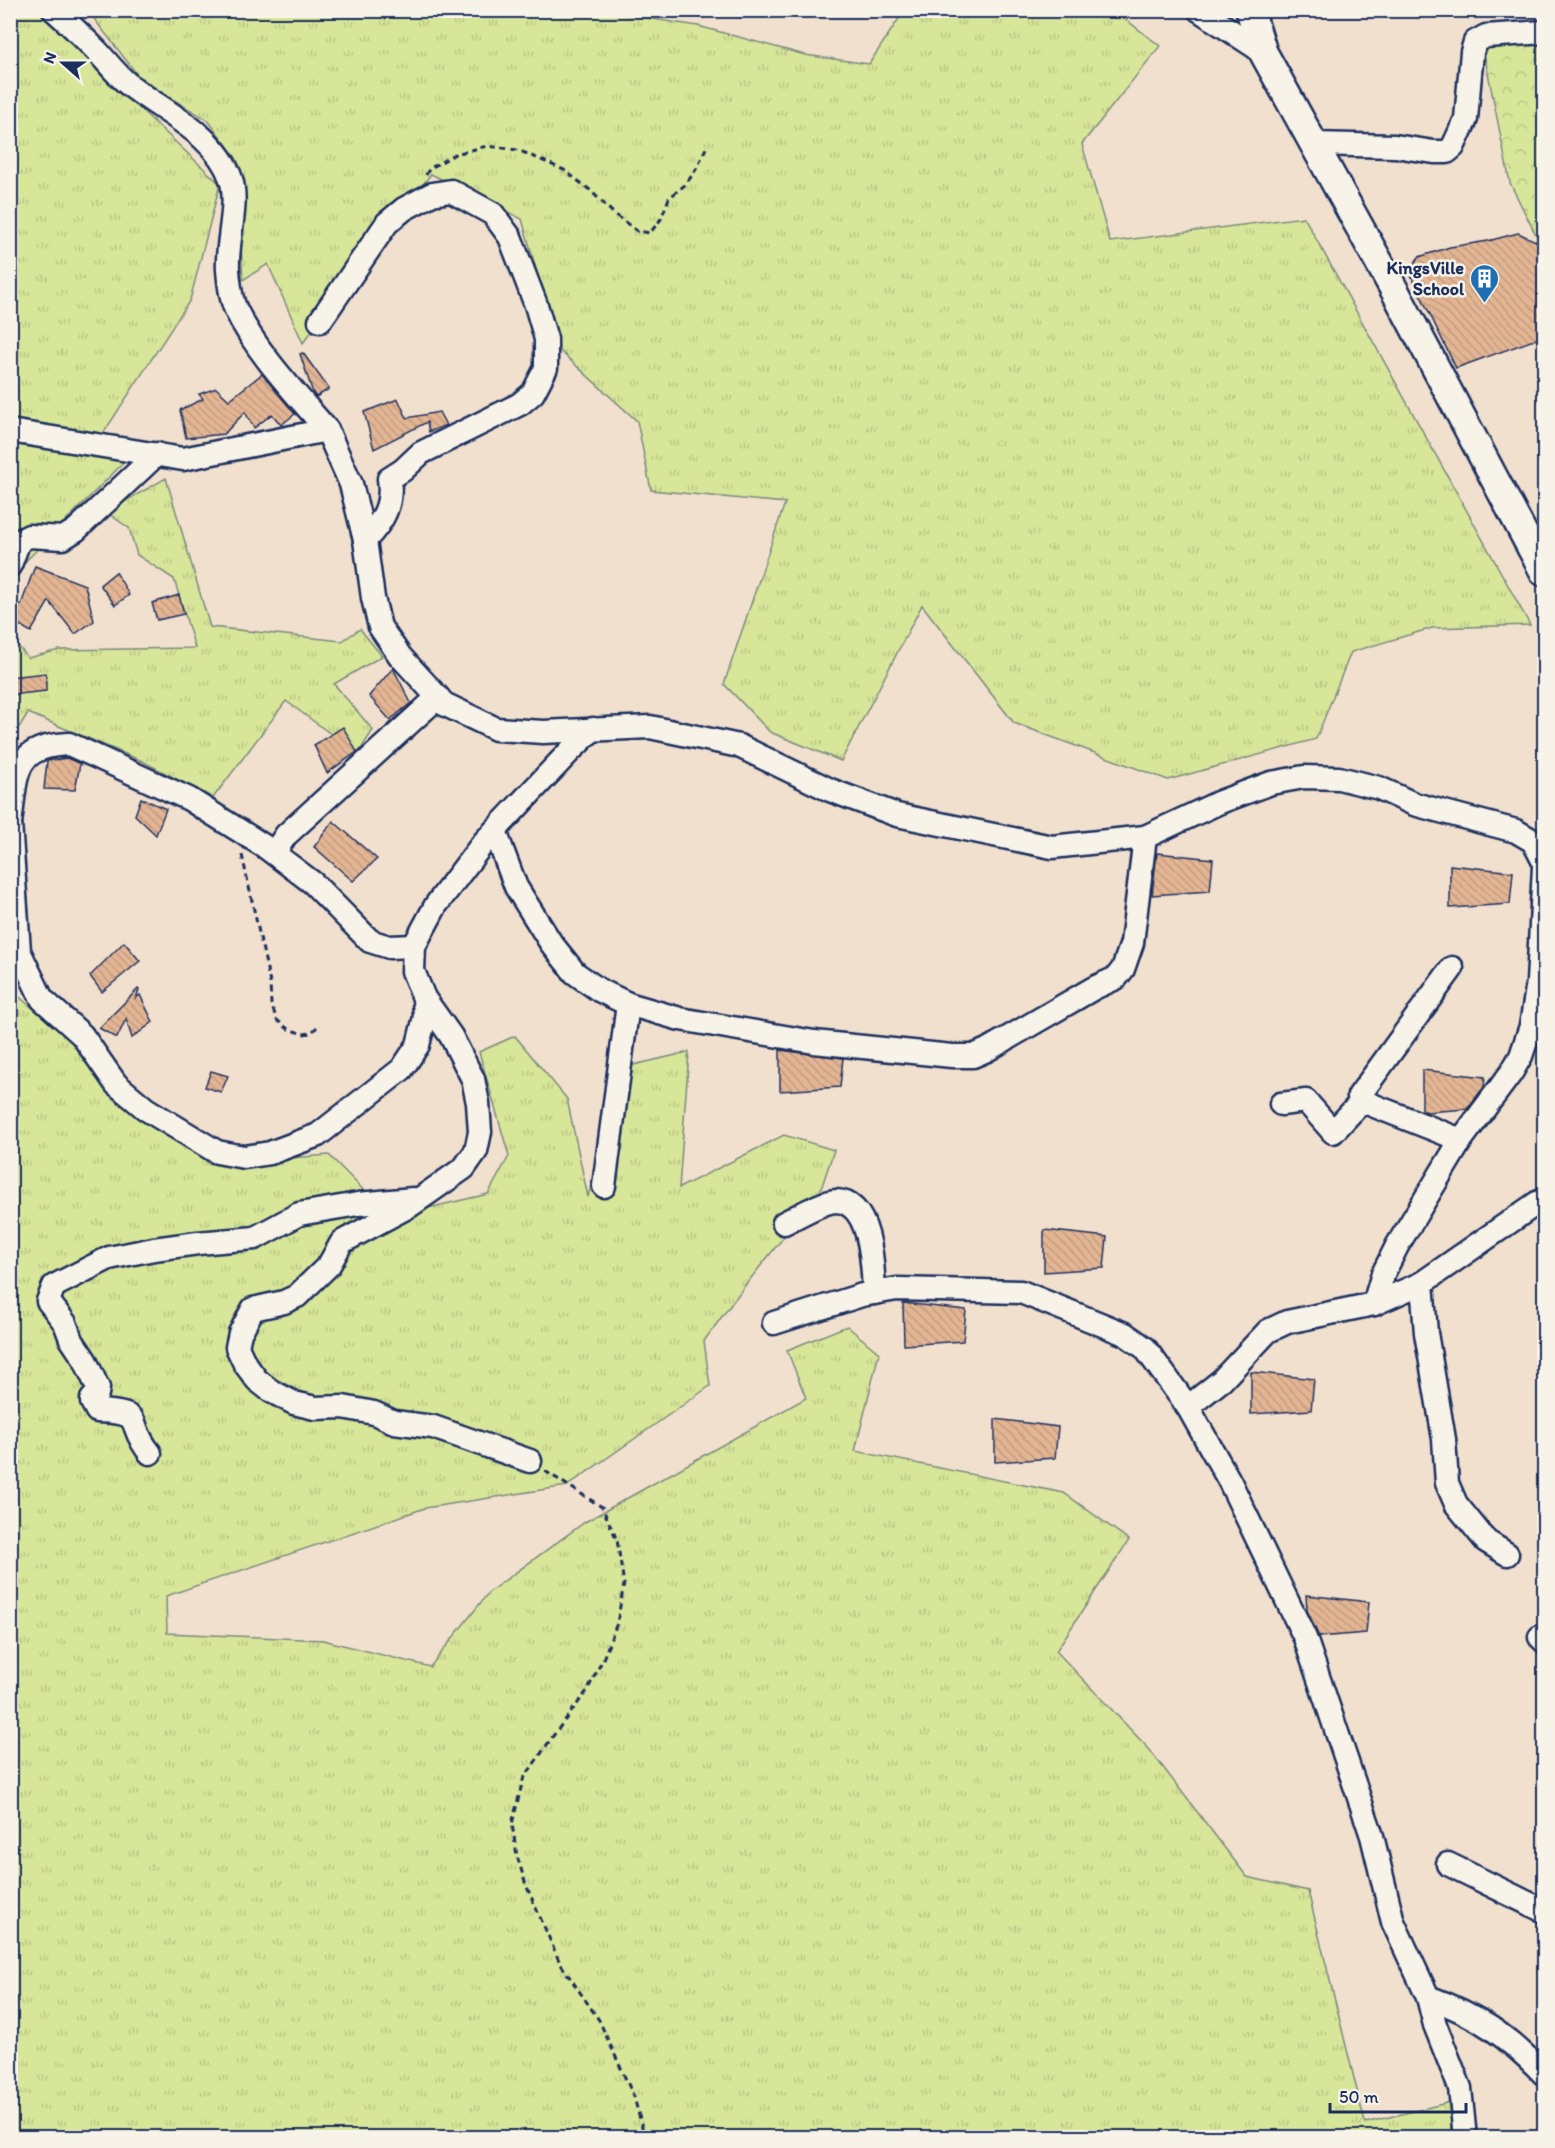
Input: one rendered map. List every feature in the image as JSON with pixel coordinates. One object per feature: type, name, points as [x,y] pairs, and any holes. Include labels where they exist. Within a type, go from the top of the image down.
[{"type":"main road","points":[[1250,10],[1263,52],[1396,293],[1545,572]]},
{"type":"street","points":[[54,10],[127,83],[199,134],[219,159],[231,180],[233,214],[229,237],[228,270],[235,308],[248,332],[327,430],[351,484],[365,540],[373,598],[380,627],[400,656],[444,704],[496,729],[543,732],[650,727],[739,746],[830,790],[897,815],[1052,847],[1145,837],[1220,802],[1271,783],[1304,777],[1340,778],[1379,788],[1414,804],[1516,831],[1533,841],[1545,864],[1538,982],[1531,1026],[1521,1056],[1461,1140],[1397,1246],[1383,1274],[1374,1304]]},
{"type":"street","points":[[1199,10],[1263,52]]},
{"type":"street","points":[[1313,144],[1395,146],[1447,152],[1454,147],[1466,119],[1475,42],[1486,36],[1545,32]]},
{"type":"street","points":[[320,321],[387,223],[404,209],[432,194],[451,191],[493,214],[510,237],[536,305],[546,339],[546,368],[533,393],[520,404],[421,453],[404,470],[389,478],[351,484]]},
{"type":"street","points":[[10,431],[183,459],[327,430]]},
{"type":"street","points":[[10,565],[19,541],[29,536],[63,538],[76,530],[157,454]]},
{"type":"street","points":[[365,540],[376,529],[385,511],[391,495],[389,478]]},
{"type":"street","points":[[274,853],[286,835],[438,697]]},
{"type":"street","points":[[530,1461],[433,1427],[394,1422],[374,1413],[343,1407],[315,1408],[294,1403],[271,1391],[257,1380],[244,1364],[237,1347],[240,1333],[253,1309],[284,1302],[297,1296],[329,1264],[342,1242],[421,1198],[464,1168],[476,1150],[480,1132],[478,1103],[473,1079],[451,1036],[424,998],[413,971],[414,946],[436,905],[495,831],[593,729]]},
{"type":"street","points":[[414,946],[389,947],[370,941],[313,883],[244,833],[189,799],[69,744],[50,745],[34,751],[18,769],[10,823],[19,951],[42,999],[82,1035],[116,1084],[146,1109],[218,1152],[244,1157],[270,1153],[318,1135],[402,1069],[418,1046],[425,1017],[424,998]]},
{"type":"street","points":[[495,831],[516,887],[551,943],[575,973],[599,990],[628,1004],[680,1019],[814,1042],[952,1056],[973,1056],[987,1050],[1094,988],[1116,978],[1123,969],[1132,943],[1145,837]]},
{"type":"street","points":[[1452,968],[1359,1096],[1362,1101],[1461,1140]]},
{"type":"street","points":[[604,1186],[628,1004]]},
{"type":"street","points":[[1281,1104],[1306,1101],[1334,1132],[1362,1101]]},
{"type":"street","points":[[150,1453],[139,1440],[136,1423],[130,1416],[122,1412],[97,1411],[93,1407],[92,1399],[97,1394],[98,1388],[85,1360],[71,1339],[65,1323],[48,1301],[54,1286],[109,1258],[198,1242],[255,1238],[299,1214],[358,1204],[421,1198]]},
{"type":"street","points":[[1188,1407],[1222,1380],[1269,1331],[1287,1322],[1374,1304],[1422,1283],[1537,1203],[1545,1200]]},
{"type":"street","points":[[784,1223],[836,1201],[850,1206],[860,1216],[869,1237],[874,1293]]},
{"type":"street","points":[[1422,1283],[1426,1333],[1444,1439],[1447,1484],[1456,1504],[1486,1541],[1507,1554]]},
{"type":"street","points":[[774,1323],[862,1295],[897,1289],[1021,1292],[1125,1334],[1145,1348],[1188,1407],[1230,1482],[1305,1638],[1372,1836],[1393,1922],[1428,1997],[1460,2088],[1465,2138]]},
{"type":"street","points":[[1448,1864],[1545,1911]]},
{"type":"street","points":[[1428,1997],[1478,2019],[1516,2045],[1545,2074]]},
{"type":"path","points":[[423,179],[429,169],[455,154],[487,146],[518,150],[564,170],[637,231],[650,233],[661,219],[669,198],[686,184],[698,168],[706,148]]},
{"type":"path","points":[[244,833],[240,848],[268,972],[271,1004],[277,1020],[288,1029],[303,1034],[310,1033],[317,1027]]},
{"type":"path","points":[[530,1461],[602,1507],[617,1540],[624,1584],[617,1623],[587,1691],[523,1780],[512,1824],[517,1856],[526,1885],[560,1963],[598,2020],[629,2088],[645,2138]]},
{"type":"green space","points":[[1096,10],[1121,16],[1160,46],[1082,144],[1110,242],[1304,217],[1530,625],[1432,628],[1351,652],[1316,739],[1168,780],[1014,723],[922,605],[841,761],[770,732],[724,684],[785,503],[651,490],[637,421],[559,350],[522,219],[431,174],[303,343],[268,264],[243,280],[236,158],[208,120],[143,82],[88,11],[601,11],[698,26],[805,55],[869,64],[904,11]]},
{"type":"green space","points":[[11,11],[52,11],[113,83],[220,184],[190,300],[95,446],[130,456],[11,576]]},
{"type":"green space","points":[[1544,44],[1544,243],[1540,243],[1510,183],[1483,48]]},
{"type":"green space","points":[[166,478],[210,627],[342,641],[360,629],[382,656],[334,684],[373,730],[358,754],[286,701],[213,798],[142,761],[28,713],[11,740],[11,637],[28,658],[59,650],[195,648],[174,579],[137,555],[129,528],[106,512]]},
{"type":"green space","points":[[10,989],[168,1123],[209,1164],[329,1155],[390,1217],[488,1194],[509,1156],[479,1052],[515,1036],[567,1099],[588,1197],[621,1068],[689,1052],[679,1188],[784,1135],[834,1150],[820,1192],[704,1341],[710,1386],[567,1486],[425,1508],[166,1596],[167,1633],[323,1640],[430,1667],[489,1592],[585,1522],[806,1398],[787,1350],[847,1326],[879,1353],[855,1451],[1064,1493],[1129,1540],[1056,1651],[1149,1749],[1247,1877],[1308,1891],[1365,2123],[1451,2102],[1451,2137],[11,2137]]},
{"type":"building","name":"KingsVille School","points":[[1518,233],[1540,243],[1545,255],[1545,336],[1456,368],[1409,271],[1419,257],[1450,247]]},
{"type":"building","points":[[303,353],[329,389],[316,397],[300,354]]},
{"type":"building","points":[[262,374],[295,414],[281,425],[272,414],[254,428],[245,412],[224,434],[186,438],[180,410],[203,399],[199,394],[216,388],[229,400]]},
{"type":"building","points":[[398,399],[407,418],[439,412],[446,425],[429,432],[427,422],[374,449],[364,412]]},
{"type":"building","points":[[35,566],[85,585],[94,621],[75,634],[49,601],[31,632],[14,622]]},
{"type":"building","points":[[116,572],[129,595],[115,605],[100,585]]},
{"type":"building","points":[[179,595],[184,614],[157,620],[152,603]]},
{"type":"building","points":[[393,668],[411,703],[390,720],[369,696]]},
{"type":"building","points":[[46,673],[46,691],[10,695],[10,677]]},
{"type":"building","points":[[343,727],[357,752],[327,773],[314,745]]},
{"type":"building","points":[[67,758],[80,764],[75,790],[44,789],[47,761]]},
{"type":"building","points":[[141,798],[166,809],[156,835],[135,815]]},
{"type":"building","points":[[333,821],[377,859],[353,881],[314,847]]},
{"type":"building","points":[[1157,853],[1213,859],[1210,891],[1152,895]]},
{"type":"building","points":[[1450,865],[1513,872],[1510,904],[1450,908]]},
{"type":"building","points":[[124,942],[140,961],[102,992],[90,976]]},
{"type":"building","points":[[138,989],[136,998],[140,995],[153,1022],[132,1038],[126,1019],[117,1038],[99,1028]]},
{"type":"building","points":[[780,1050],[843,1058],[840,1087],[780,1091]]},
{"type":"building","points":[[1422,1070],[1485,1077],[1484,1087],[1467,1109],[1427,1112],[1422,1110]]},
{"type":"building","points":[[211,1071],[228,1076],[221,1092],[205,1087]]},
{"type":"building","points":[[1044,1230],[1107,1237],[1104,1268],[1044,1272]]},
{"type":"building","points":[[903,1303],[966,1310],[963,1341],[904,1345]]},
{"type":"building","points":[[1251,1372],[1314,1379],[1311,1410],[1251,1414]]},
{"type":"building","points":[[995,1419],[1058,1427],[1055,1458],[995,1462]]},
{"type":"building","points":[[1306,1595],[1369,1602],[1366,1633],[1319,1637],[1307,1610]]},
{"type":"place","name":"KingsVille School","points":[[1485,304]]}]
